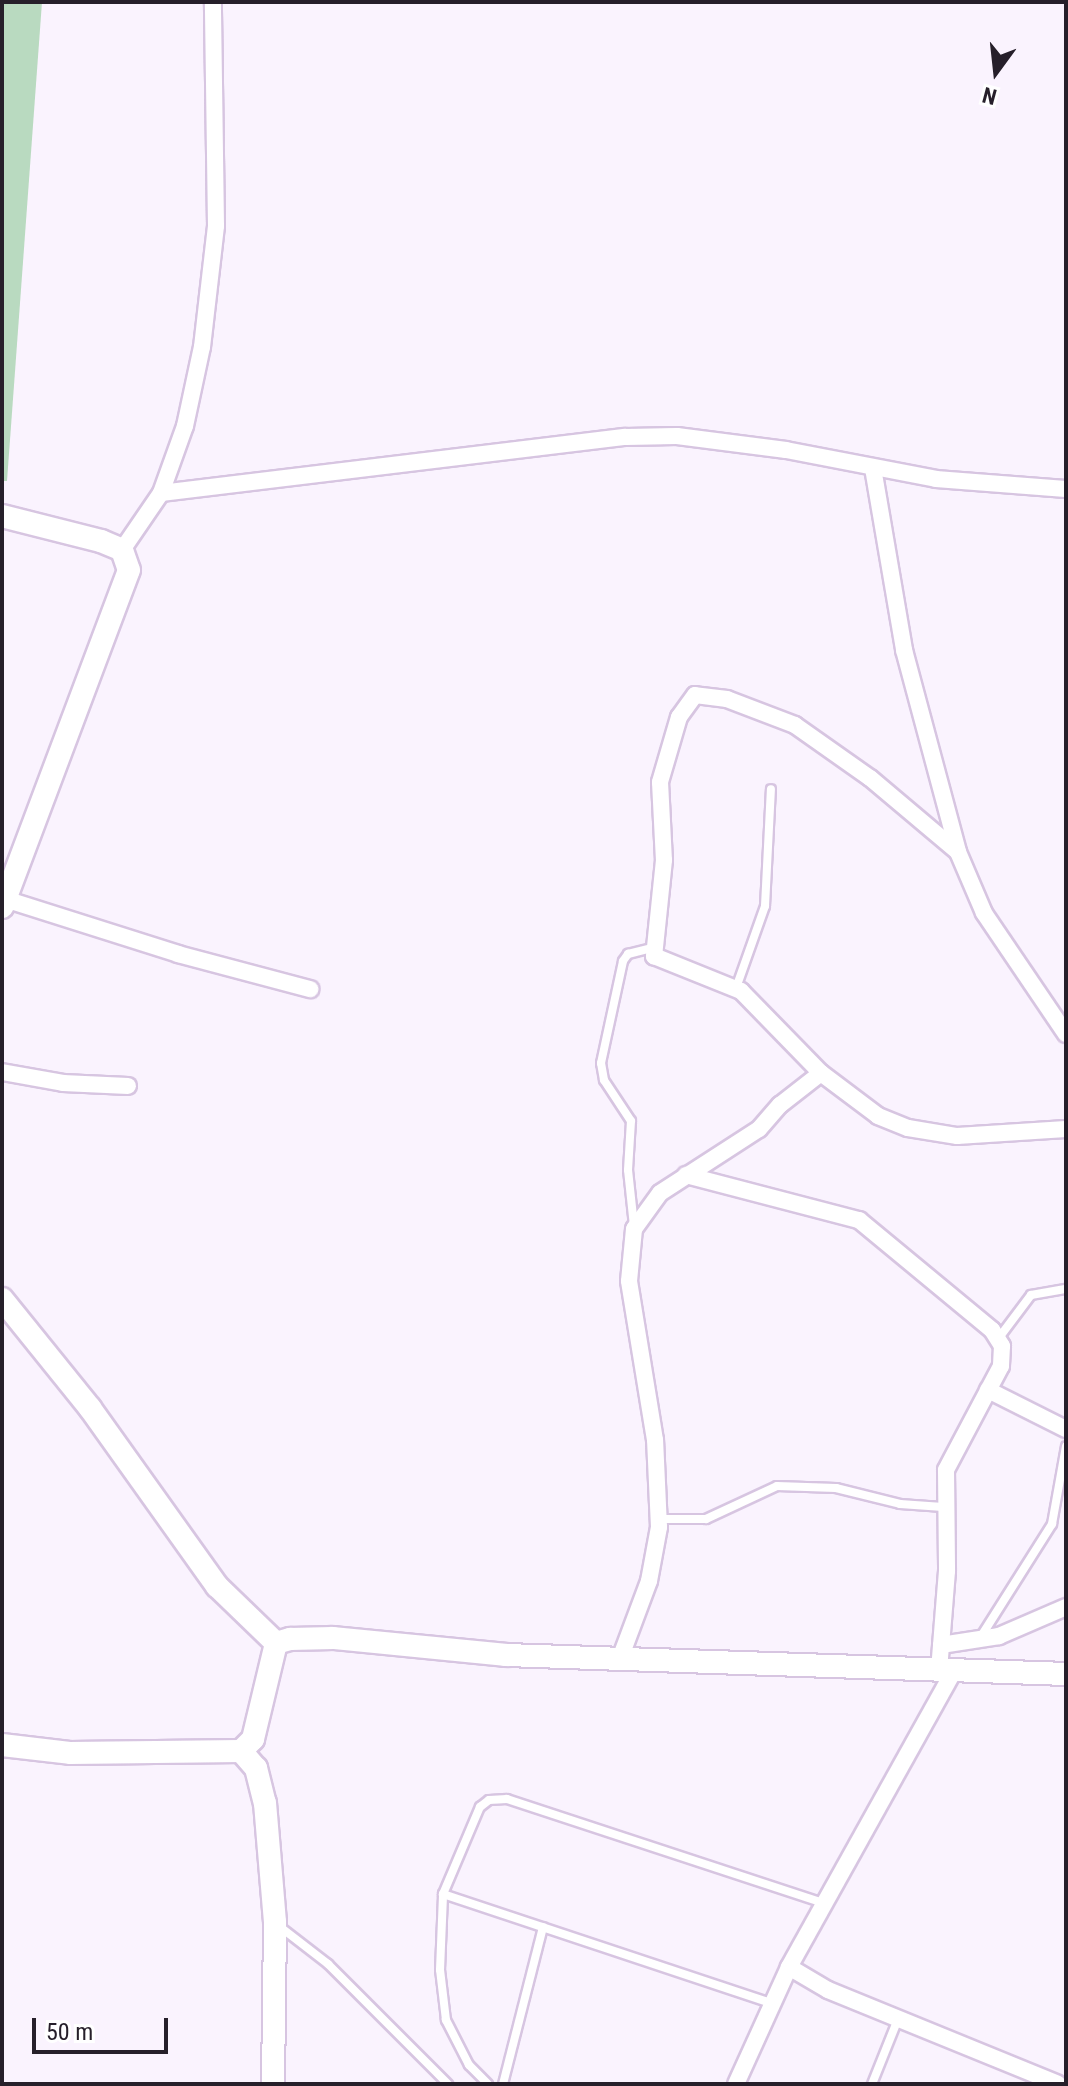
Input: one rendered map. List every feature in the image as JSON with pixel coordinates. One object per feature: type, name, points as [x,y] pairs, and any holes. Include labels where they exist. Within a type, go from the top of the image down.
[{"type":"street","points":[[122,550],[161,493],[185,426],[202,347],[216,226],[213,2]]},
{"type":"street","points":[[161,493],[360,468],[677,436],[972,483],[1066,489]]},
{"type":"street","points":[[873,468],[904,650],[958,852],[984,913],[1051,1019],[1066,1034]]},
{"type":"street","points":[[2,516],[122,550]]},
{"type":"street","points":[[122,550],[129,570],[125,589],[4,903],[310,989]]},
{"type":"street","points":[[958,852],[857,768],[795,725],[727,699],[695,695],[679,717],[660,782],[664,860],[652,948],[657,960],[736,988],[764,1009],[821,1073],[878,1116],[908,1128],[957,1136],[1066,1129]]},
{"type":"street","points":[[2,1072],[63,1083],[128,1086]]},
{"type":"street","points":[[621,1656],[649,1581],[659,1519],[655,1440],[630,1291],[634,1229],[660,1193],[759,1129],[780,1105],[821,1073]]},
{"type":"street","points":[[686,1175],[859,1220],[943,1287],[998,1339],[1001,1366],[946,1470],[943,1507],[947,1571],[941,1645],[946,1670],[770,2003],[736,2084]]},
{"type":"street","points":[[6,1304],[210,1578],[276,1643],[333,1638],[506,1655],[621,1656],[1066,1674]]},
{"type":"street","points":[[988,1390],[1066,1429]]},
{"type":"street","points":[[941,1645],[979,1641],[1023,1629],[1066,1607]]},
{"type":"street","points":[[2,1745],[70,1753],[241,1751],[253,1739],[276,1643]]},
{"type":"street","points":[[241,1751],[256,1768],[265,1803],[275,1922],[273,2084]]},
{"type":"street","points":[[789,1967],[899,2019],[1058,2084]]},
{"type":"lane","points":[[736,988],[765,906],[771,789]]},
{"type":"lane","points":[[634,1229],[628,1170],[631,1121],[604,1080],[601,1063],[623,961],[628,954],[652,948]]},
{"type":"lane","points":[[998,1339],[1031,1295],[1066,1289]]},
{"type":"lane","points":[[979,1641],[1052,1524],[1066,1446]]},
{"type":"lane","points":[[659,1519],[706,1519],[777,1486],[836,1488],[900,1504],[943,1507]]},
{"type":"lane","points":[[488,2084],[469,2065],[446,2020],[440,1970],[443,1894],[480,1807],[497,1796],[823,1903]]},
{"type":"lane","points":[[443,1894],[770,2003]]},
{"type":"lane","points":[[275,1922],[328,1964],[448,2084]]},
{"type":"lane","points":[[503,2084],[543,1927]]},
{"type":"lane","points":[[872,2084],[899,2019]]},
{"type":"green space","points":[[2,2],[42,2],[7,481],[2,481]]}]
